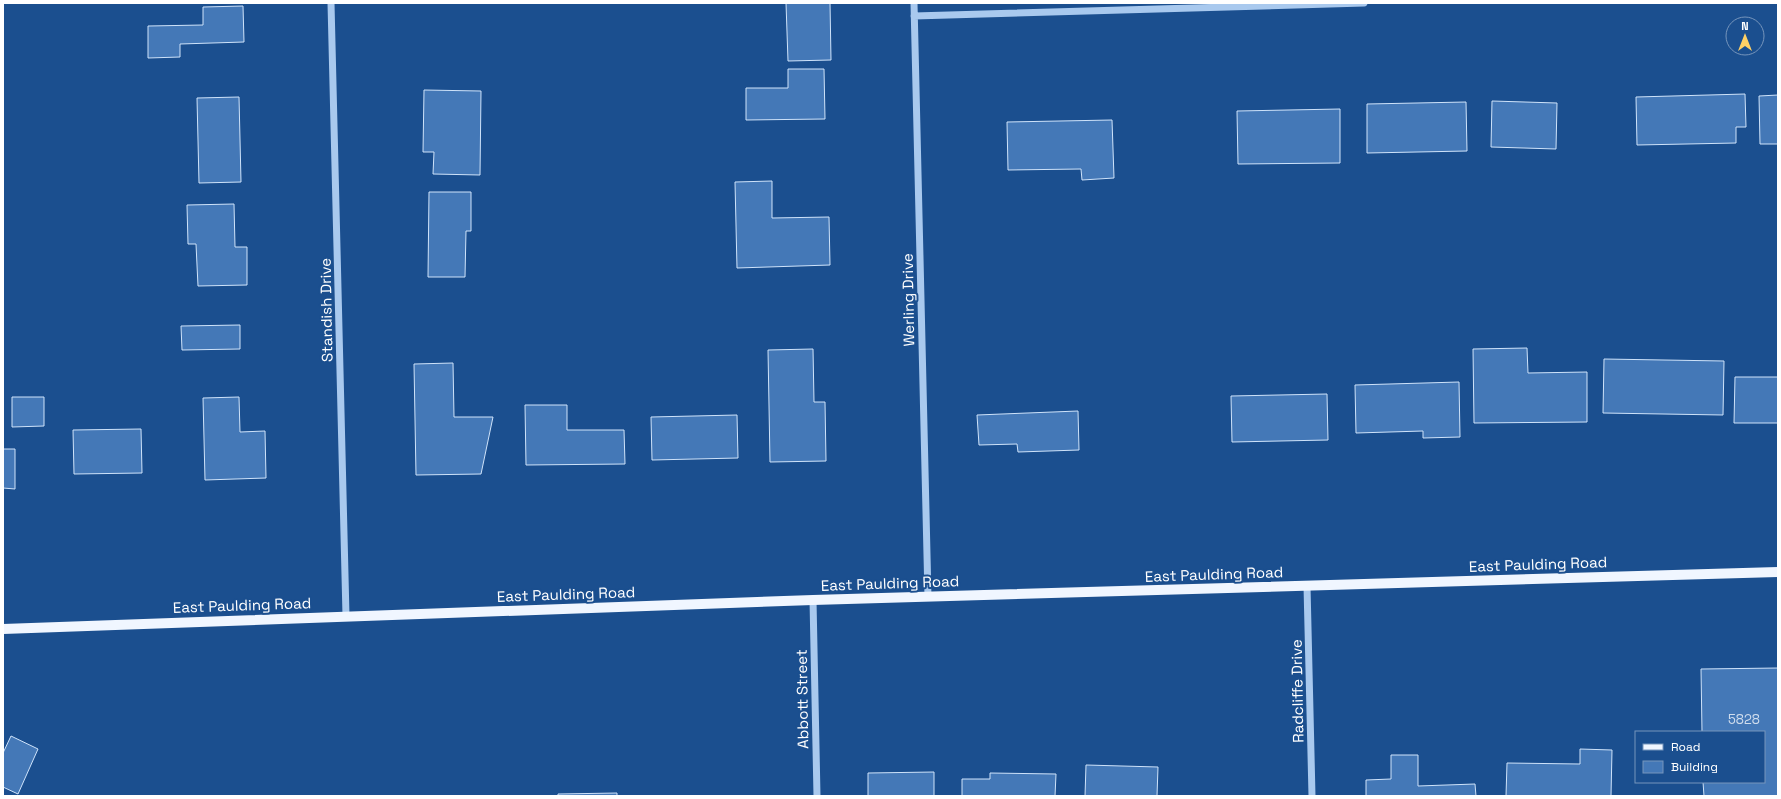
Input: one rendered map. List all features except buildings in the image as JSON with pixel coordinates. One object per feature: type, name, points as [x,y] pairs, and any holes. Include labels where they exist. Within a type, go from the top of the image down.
[{"type":"main road","name":"East Paulding Road","points":[[3,629],[813,600],[1778,572]]},
{"type":"street","name":"Standish Drive","points":[[332,3],[346,616]]},
{"type":"street","name":"Werling Drive","points":[[914,3],[928,597]]},
{"type":"street","points":[[914,16],[1198,5],[1364,3]]},
{"type":"street","name":"Radcliffe Drive","points":[[1307,586],[1312,796]]},
{"type":"street","name":"Abbott Street","points":[[813,600],[817,796]]}]
